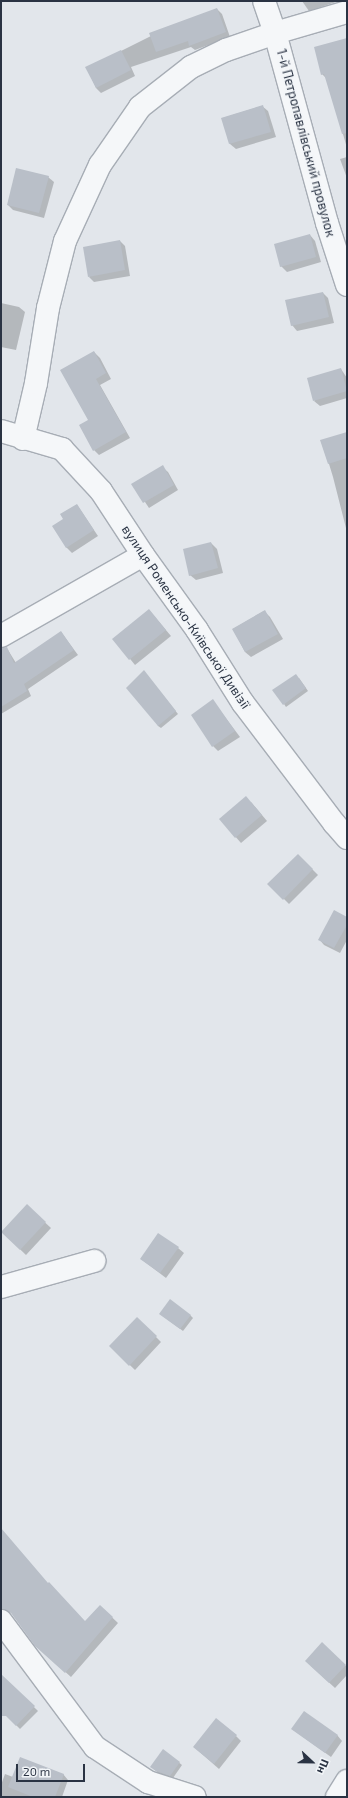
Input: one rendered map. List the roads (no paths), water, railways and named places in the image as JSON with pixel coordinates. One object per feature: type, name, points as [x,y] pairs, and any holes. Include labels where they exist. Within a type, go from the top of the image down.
[{"type":"street","name":"1-й Петропавлівський провулок","points":[[264,1],[275,32],[327,223],[347,285]]},
{"type":"street","points":[[23,439],[36,383],[48,308],[65,241],[100,165],[140,107],[191,67],[226,50],[275,32],[347,12]]},
{"type":"street","name":"вулиця Роменсько-Київської Дивізії","points":[[1,431],[23,439],[62,449],[101,491],[143,555],[197,630],[243,703],[347,838]]},
{"type":"street","points":[[1,636],[143,555]]},
{"type":"street","points":[[1,1287],[94,1261]]},
{"type":"street","points":[[1,1621],[94,1747],[148,1782],[186,1796]]},
{"type":"street","points":[[337,1797],[347,1781]]}]
